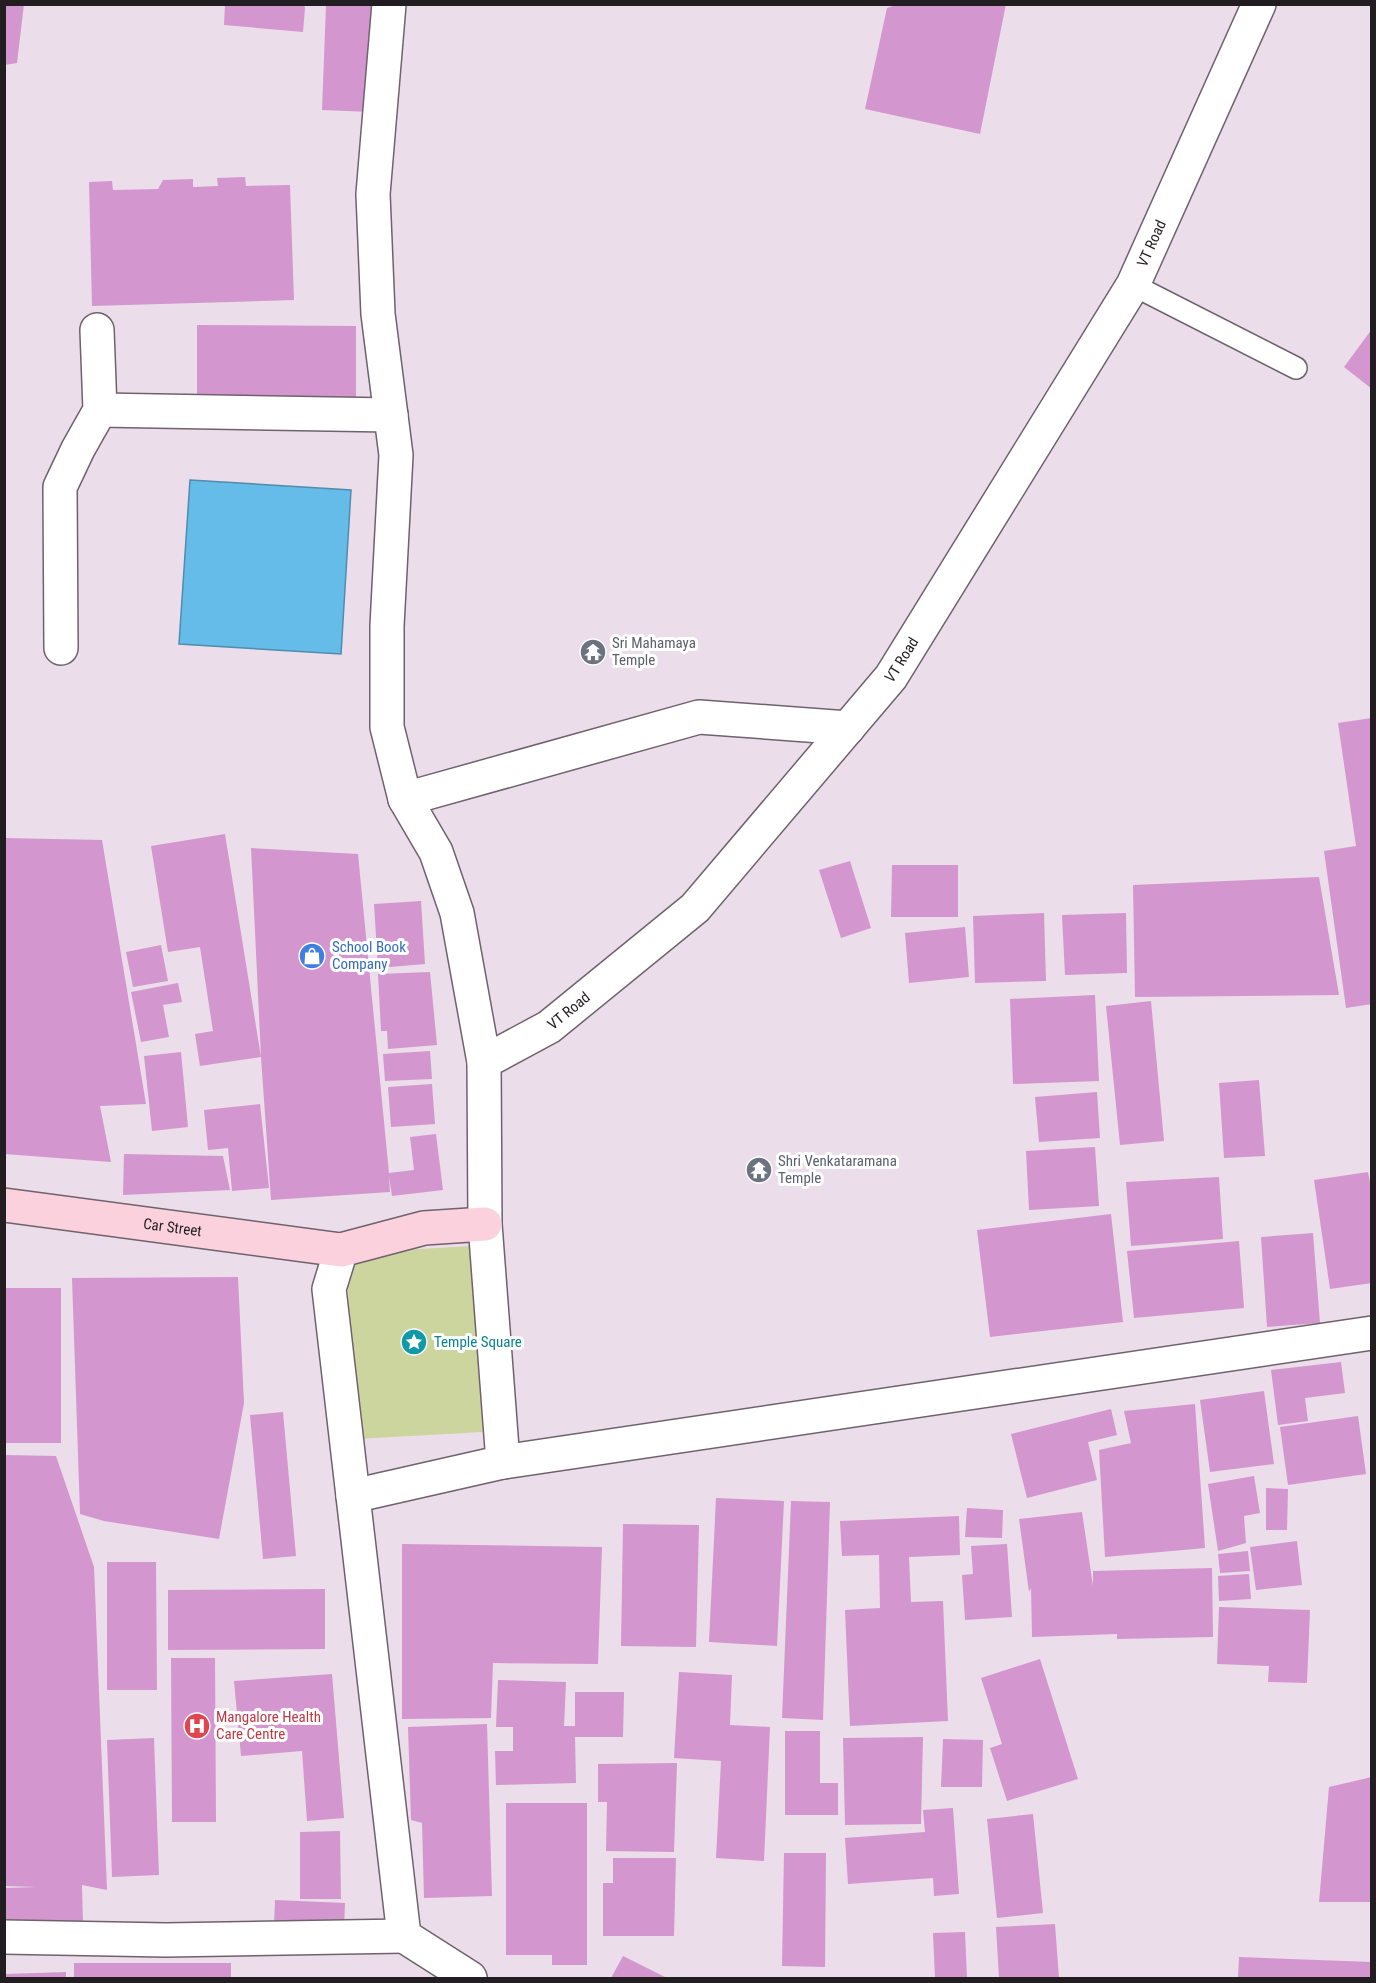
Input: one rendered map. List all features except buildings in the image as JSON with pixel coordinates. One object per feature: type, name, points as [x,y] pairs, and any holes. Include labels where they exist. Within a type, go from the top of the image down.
[{"type":"main road","name":"Car Street","points":[[4,1204],[340,1250]]},
{"type":"main road","points":[[340,1250],[424,1228],[485,1224]]},
{"type":"street","points":[[388,4],[373,194],[378,314],[396,455],[387,626],[387,727],[405,799],[436,852],[458,913],[484,1062],[485,1224],[503,1462]]},
{"type":"street","name":"VT Road","points":[[484,1062],[549,1027],[695,908],[891,677],[1133,285],[1259,4]]},
{"type":"street","points":[[62,648],[60,487],[100,410],[97,330]]},
{"type":"street","points":[[100,410],[391,415]]},
{"type":"street","points":[[405,799],[699,717],[848,728]]},
{"type":"street","points":[[340,1250],[329,1289],[404,1936]]},
{"type":"street","points":[[353,1496],[503,1462],[1371,1333]]},
{"type":"street","points":[[4,1937],[166,1940],[404,1936],[470,1978]]},
{"type":"lane","points":[[1133,285],[1296,368]]},
{"type":"green space","name":"Temple Square","points":[[473,1246],[483,1432],[356,1439],[346,1253]]},
{"type":"water","points":[[190,480],[351,490],[341,654],[179,644]]},
{"type":"place","name":"Sri Mahamaya Temple","points":[[593,652]]},
{"type":"place","name":"School Book Company","points":[[312,956]]},
{"type":"place","name":"Shri Venkataramana Temple","points":[[759,1170]]},
{"type":"place","name":"Temple Square","points":[[414,1342]]},
{"type":"place","name":"Mangalore Health Care Centre","points":[[197,1726]]}]
